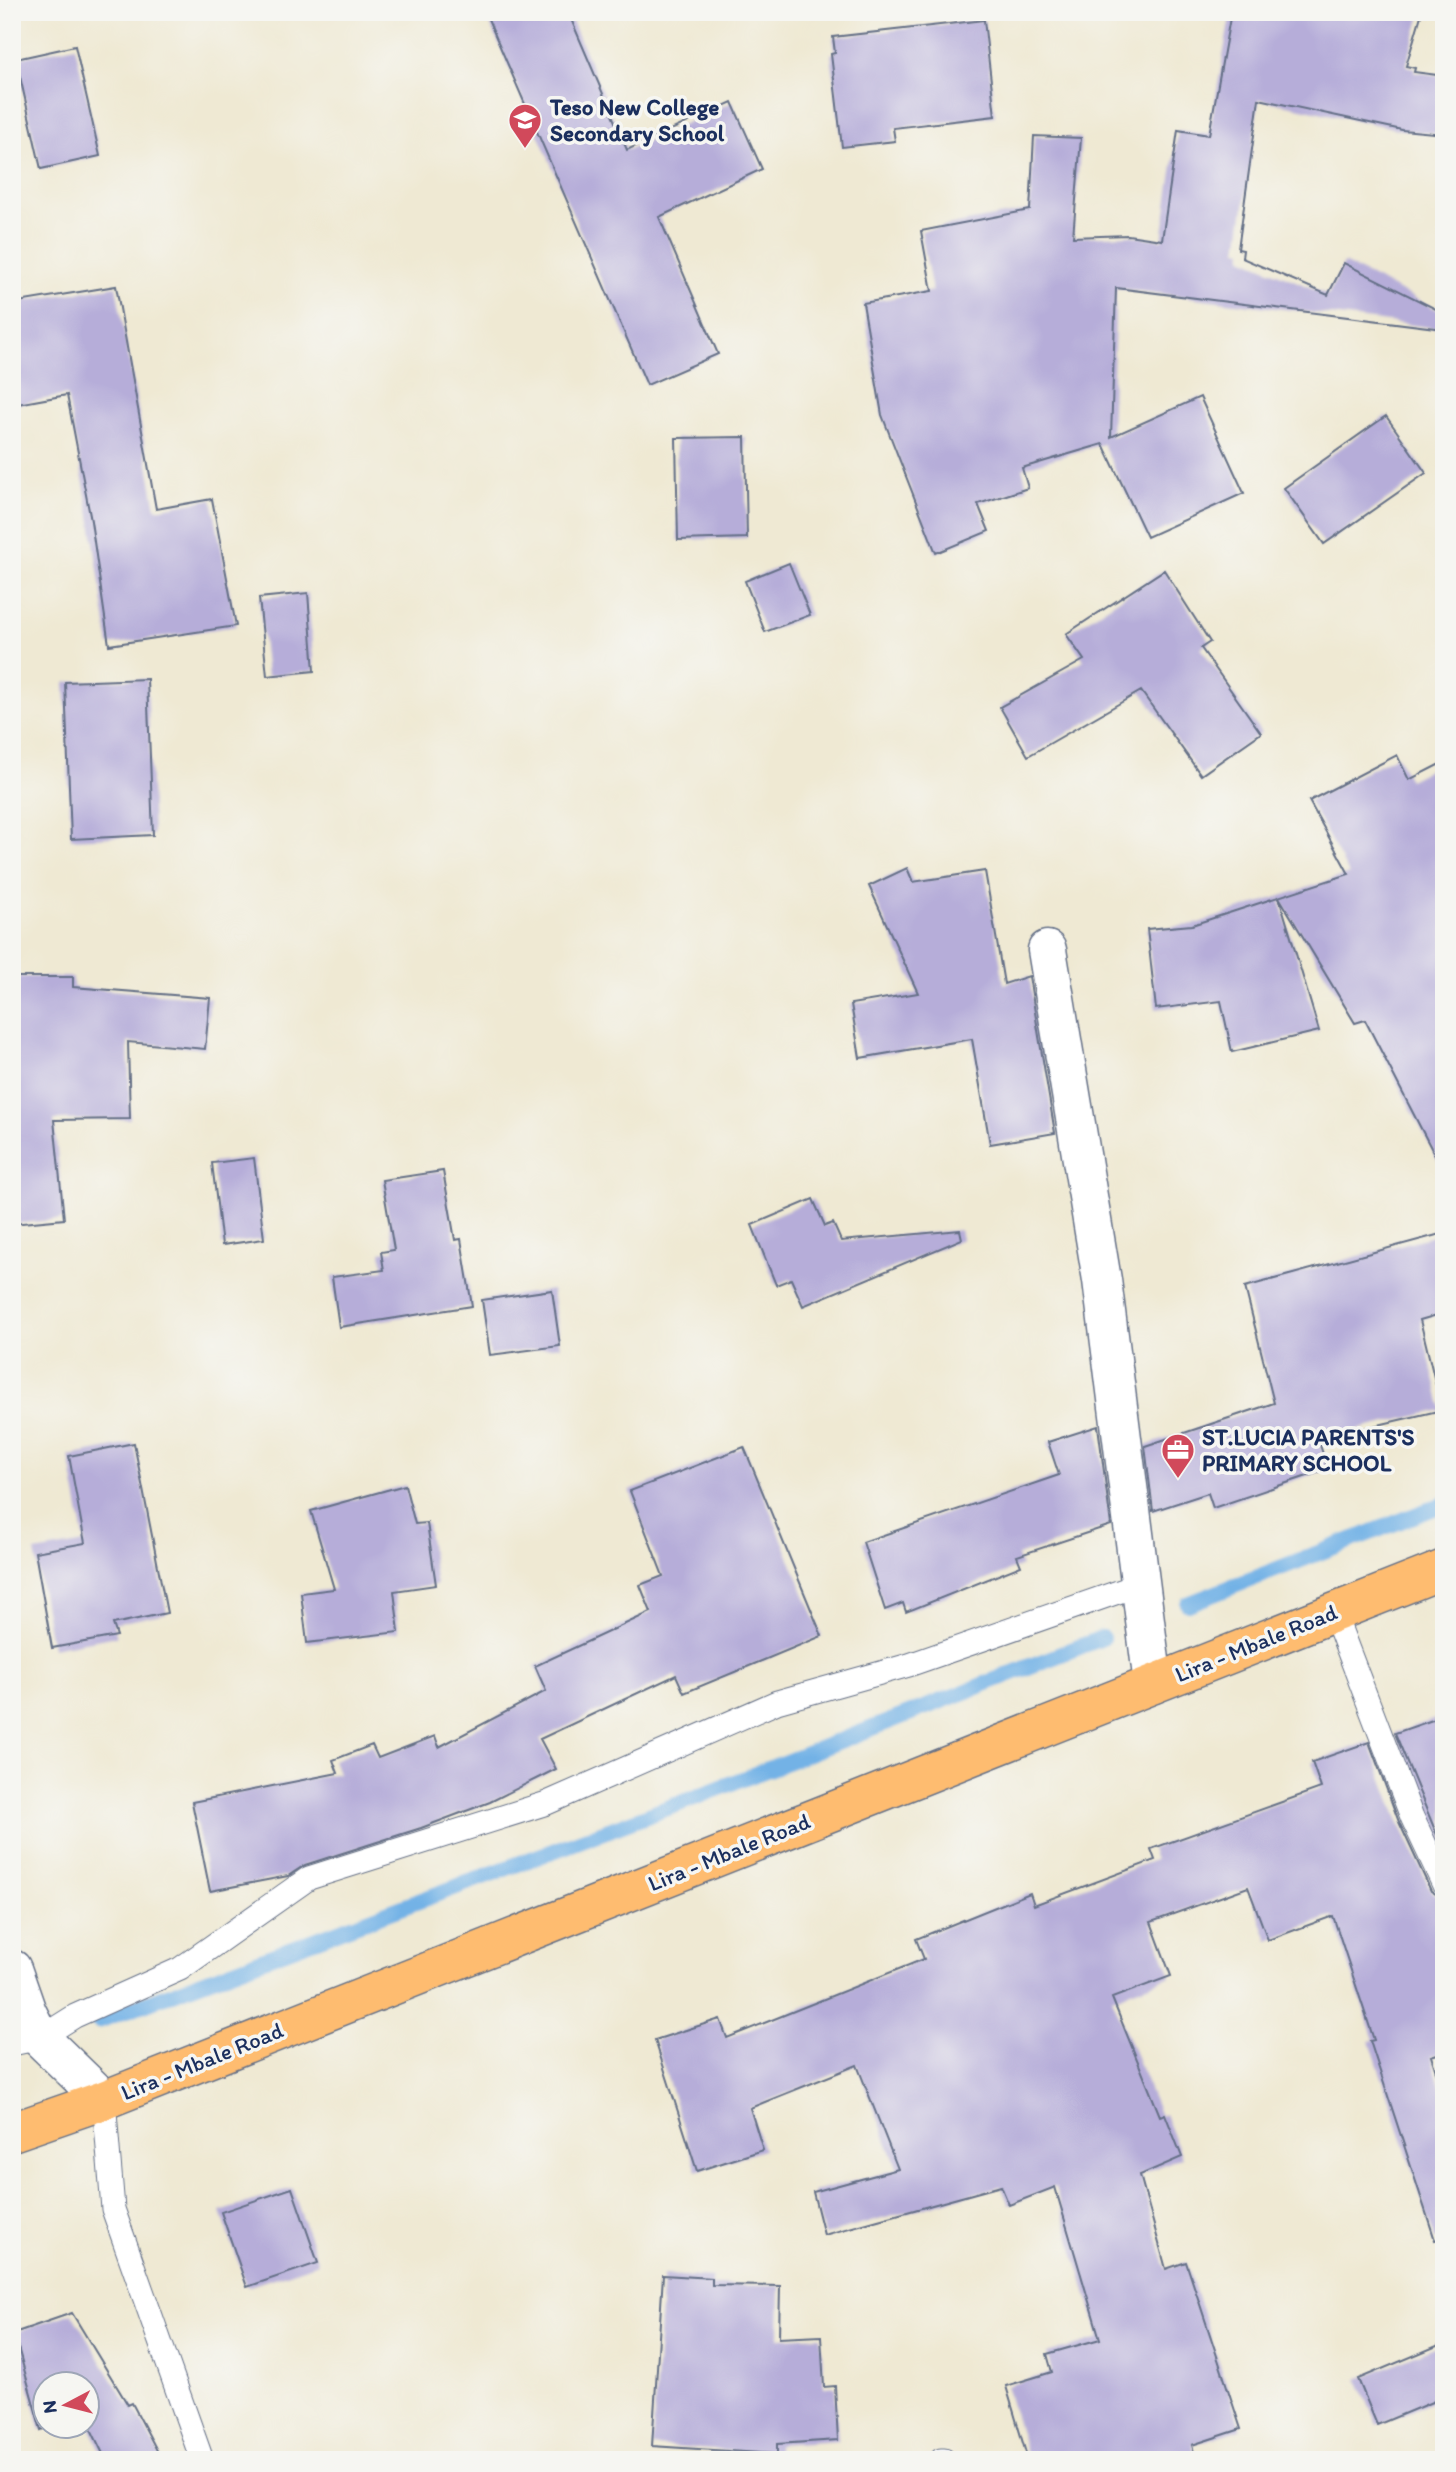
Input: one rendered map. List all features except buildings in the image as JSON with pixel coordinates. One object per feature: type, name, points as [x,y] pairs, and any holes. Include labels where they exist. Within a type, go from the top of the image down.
[{"type":"main road","name":"Lira - Mbale Road","points":[[12,2132],[104,2100],[1444,1569]]},
{"type":"street","points":[[1047,950],[1102,1280],[1153,1684]]},
{"type":"street","points":[[12,1969],[26,2041],[104,2100]]},
{"type":"lane","points":[[26,2041],[180,1969],[309,1878],[547,1803],[777,1702],[909,1665],[1141,1584]]},
{"type":"lane","points":[[1334,1613],[1412,1817],[1444,1885]]},
{"type":"lane","points":[[104,2100],[113,2210],[202,2460]]},
{"type":"waterway","points":[[1188,1604],[1444,1504]]},
{"type":"waterway","points":[[98,2021],[689,1800],[1102,1638]]},
{"type":"place","name":"Teso New College Secondary School","points":[[525,150]]},
{"type":"place","name":"ST.LUCIA PARENTS'S PRIMARY SCHOOL","points":[[1178,1480]]}]
